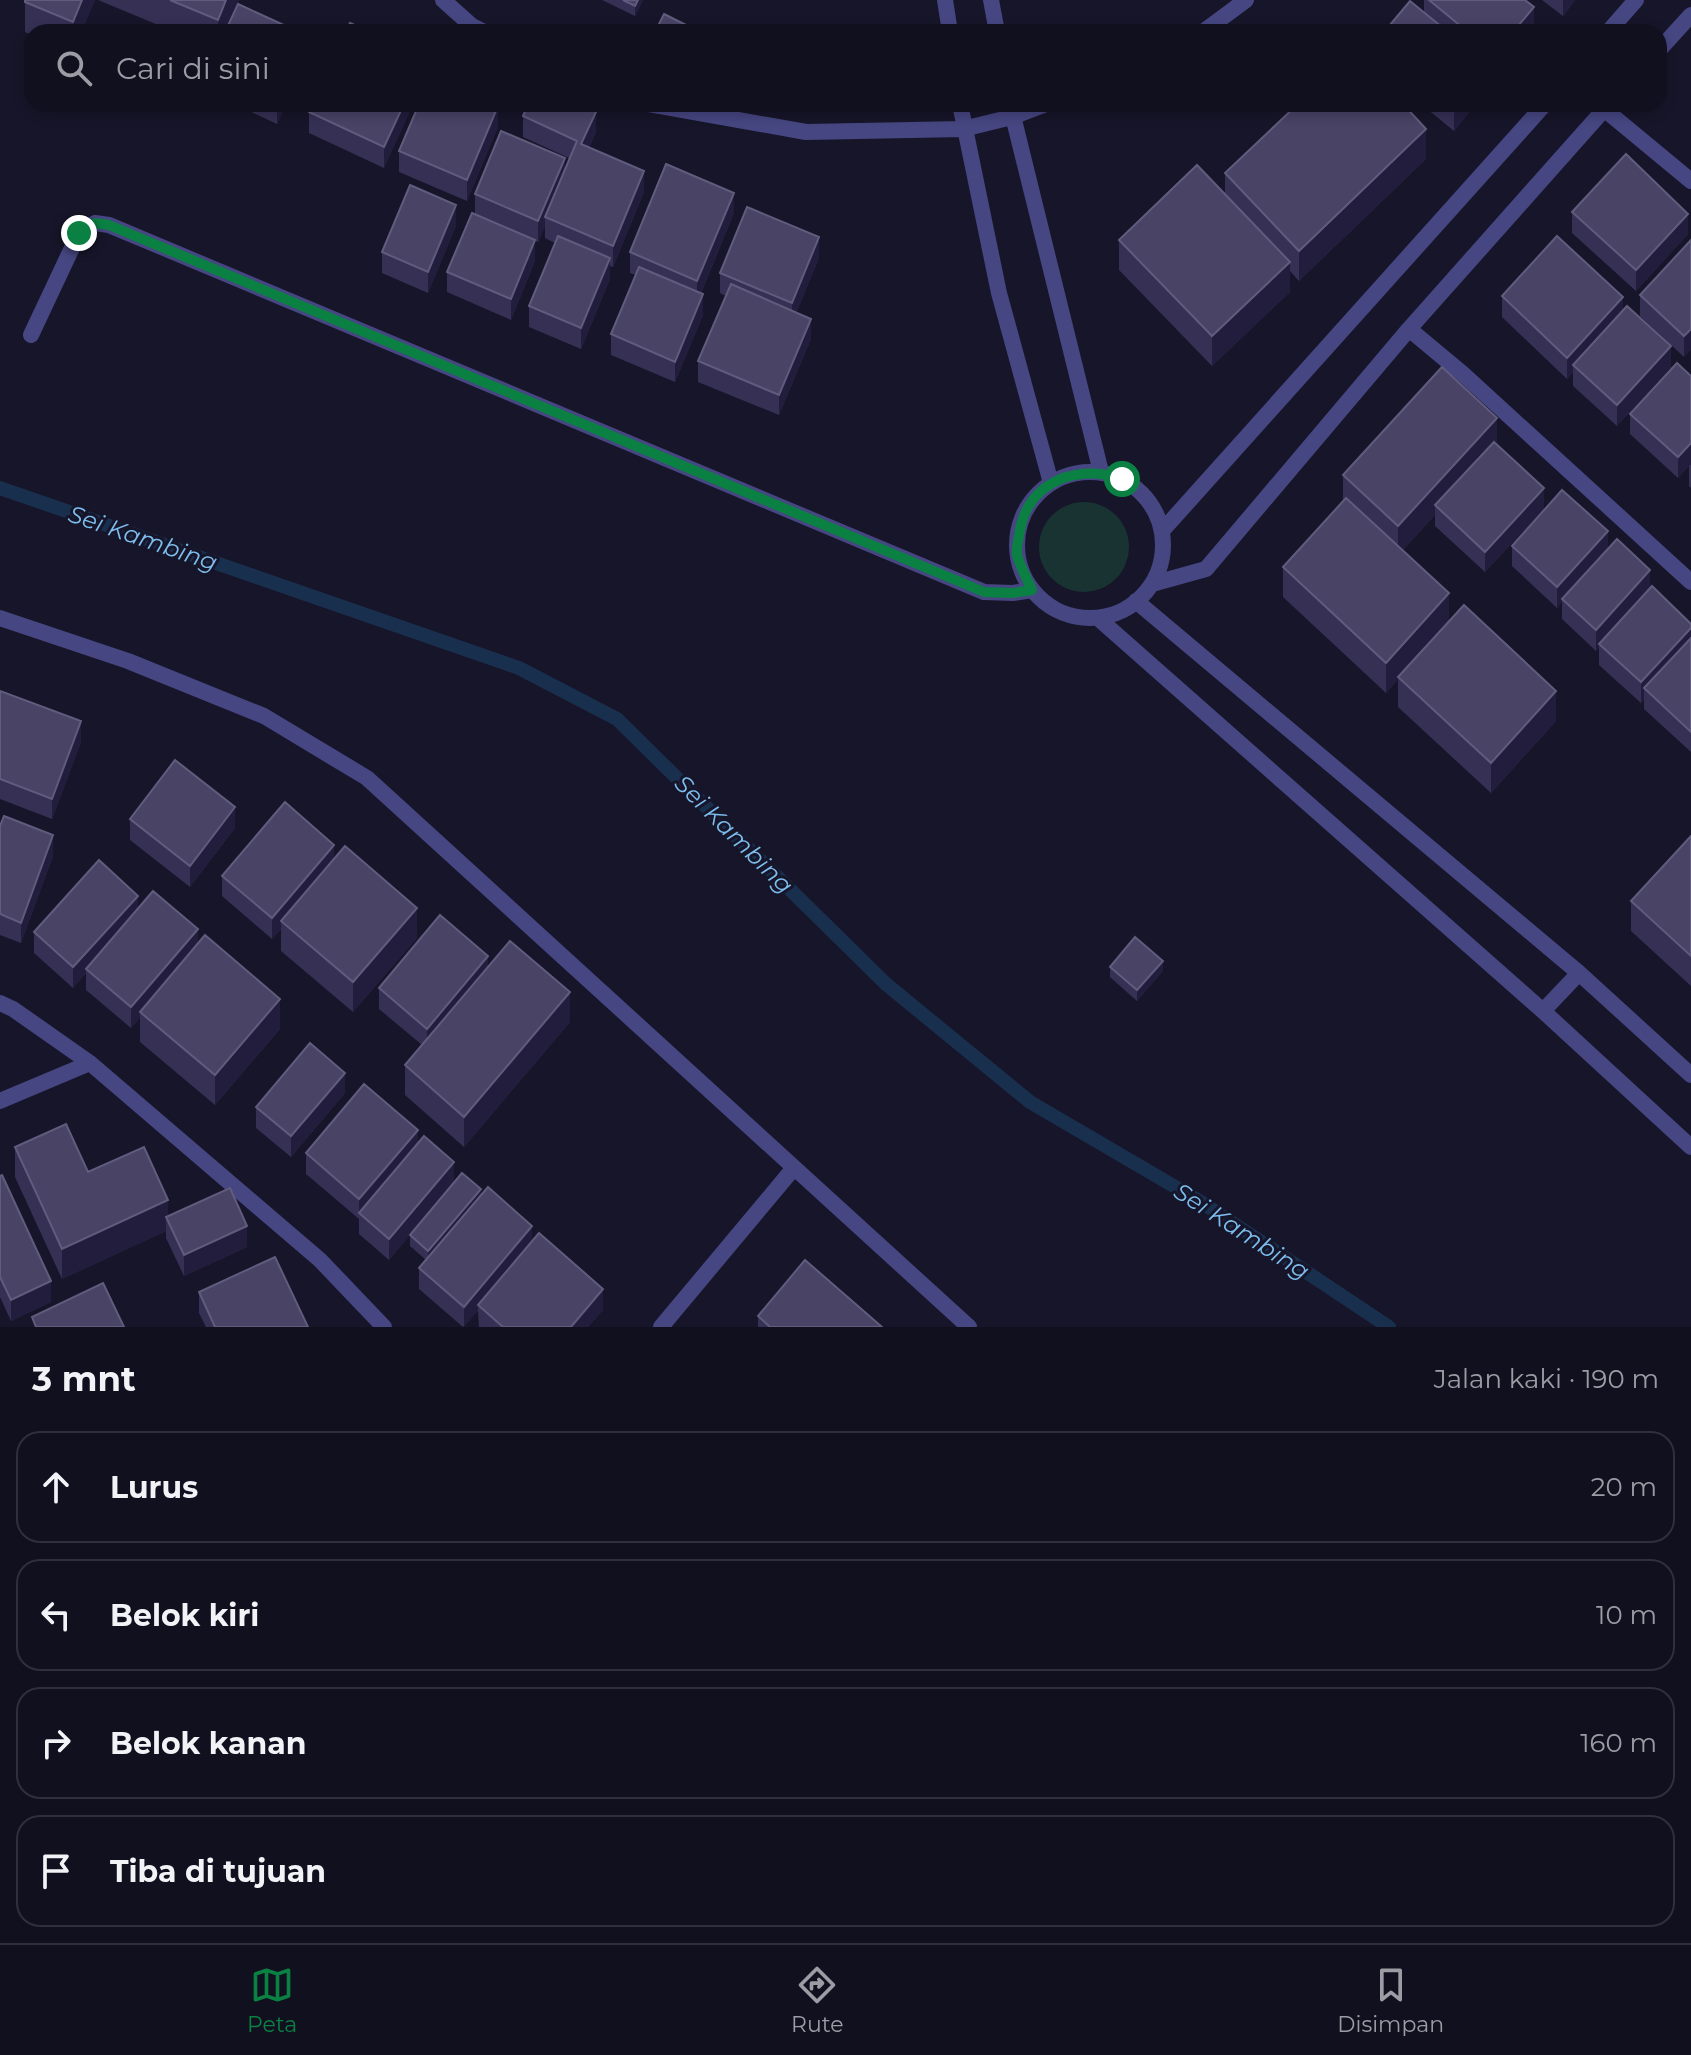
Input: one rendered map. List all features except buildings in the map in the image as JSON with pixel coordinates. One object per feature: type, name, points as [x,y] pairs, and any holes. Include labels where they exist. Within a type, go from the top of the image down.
[{"type":"street","points":[[443,0],[470,24]]},
{"type":"street","points":[[945,0],[949,24]]},
{"type":"street","points":[[991,0],[996,24]]},
{"type":"street","points":[[1214,24],[1246,0]]},
{"type":"street","points":[[1615,24],[1636,0]]},
{"type":"street","points":[[1667,41],[1691,15]]},
{"type":"street","points":[[694,112],[806,132],[963,129],[1006,112]]},
{"type":"street","points":[[961,112],[999,293],[1051,483]]},
{"type":"street","points":[[1011,112],[1101,472]]},
{"type":"street","points":[[1162,531],[1538,112]]},
{"type":"street","points":[[1152,584],[1206,569],[1409,329],[1599,112]]},
{"type":"street","points":[[1611,112],[1691,181]]},
{"type":"street","points":[[31,335],[79,233],[95,223],[109,225],[984,592],[1032,590]]},
{"type":"street","points":[[1409,329],[1463,374],[1691,582]]},
{"type":"street","points":[[1101,472],[1122,479],[1141,492],[1154,510],[1162,531],[1162,559],[1152,584],[1118,614],[1099,619],[1074,617],[1050,608],[1032,590],[1017,553],[1023,512],[1051,483],[1075,473],[1101,472]]},
{"type":"street","points":[[1136,601],[1579,973],[1691,1075]]},
{"type":"street","points":[[0,618],[128,661],[264,716],[367,778],[969,1327]]},
{"type":"street","points":[[1099,619],[1543,1011],[1691,1147]]},
{"type":"street","points":[[1543,1011],[1579,973]]},
{"type":"street","points":[[0,1003],[90,1063],[320,1260],[384,1327]]},
{"type":"street","points":[[0,1101],[90,1063]]},
{"type":"street","points":[[661,1327],[793,1169]]},
{"type":"green space","points":[[1084,502],[1101,505],[1116,515],[1126,530],[1129,547],[1126,564],[1116,579],[1101,589],[1084,592],[1067,589],[1052,579],[1042,564],[1039,547],[1042,530],[1052,515],[1067,505]]},
{"type":"waterway","name":"Sei Kambing","points":[[0,488],[519,668],[617,719],[886,984],[1030,1102],[1201,1202],[1389,1327]]},
{"type":"route","points":[[79,233],[95,223],[109,225],[984,592],[1032,590],[1017,553],[1023,512],[1051,483],[1075,473],[1101,472],[1122,479]]}]
